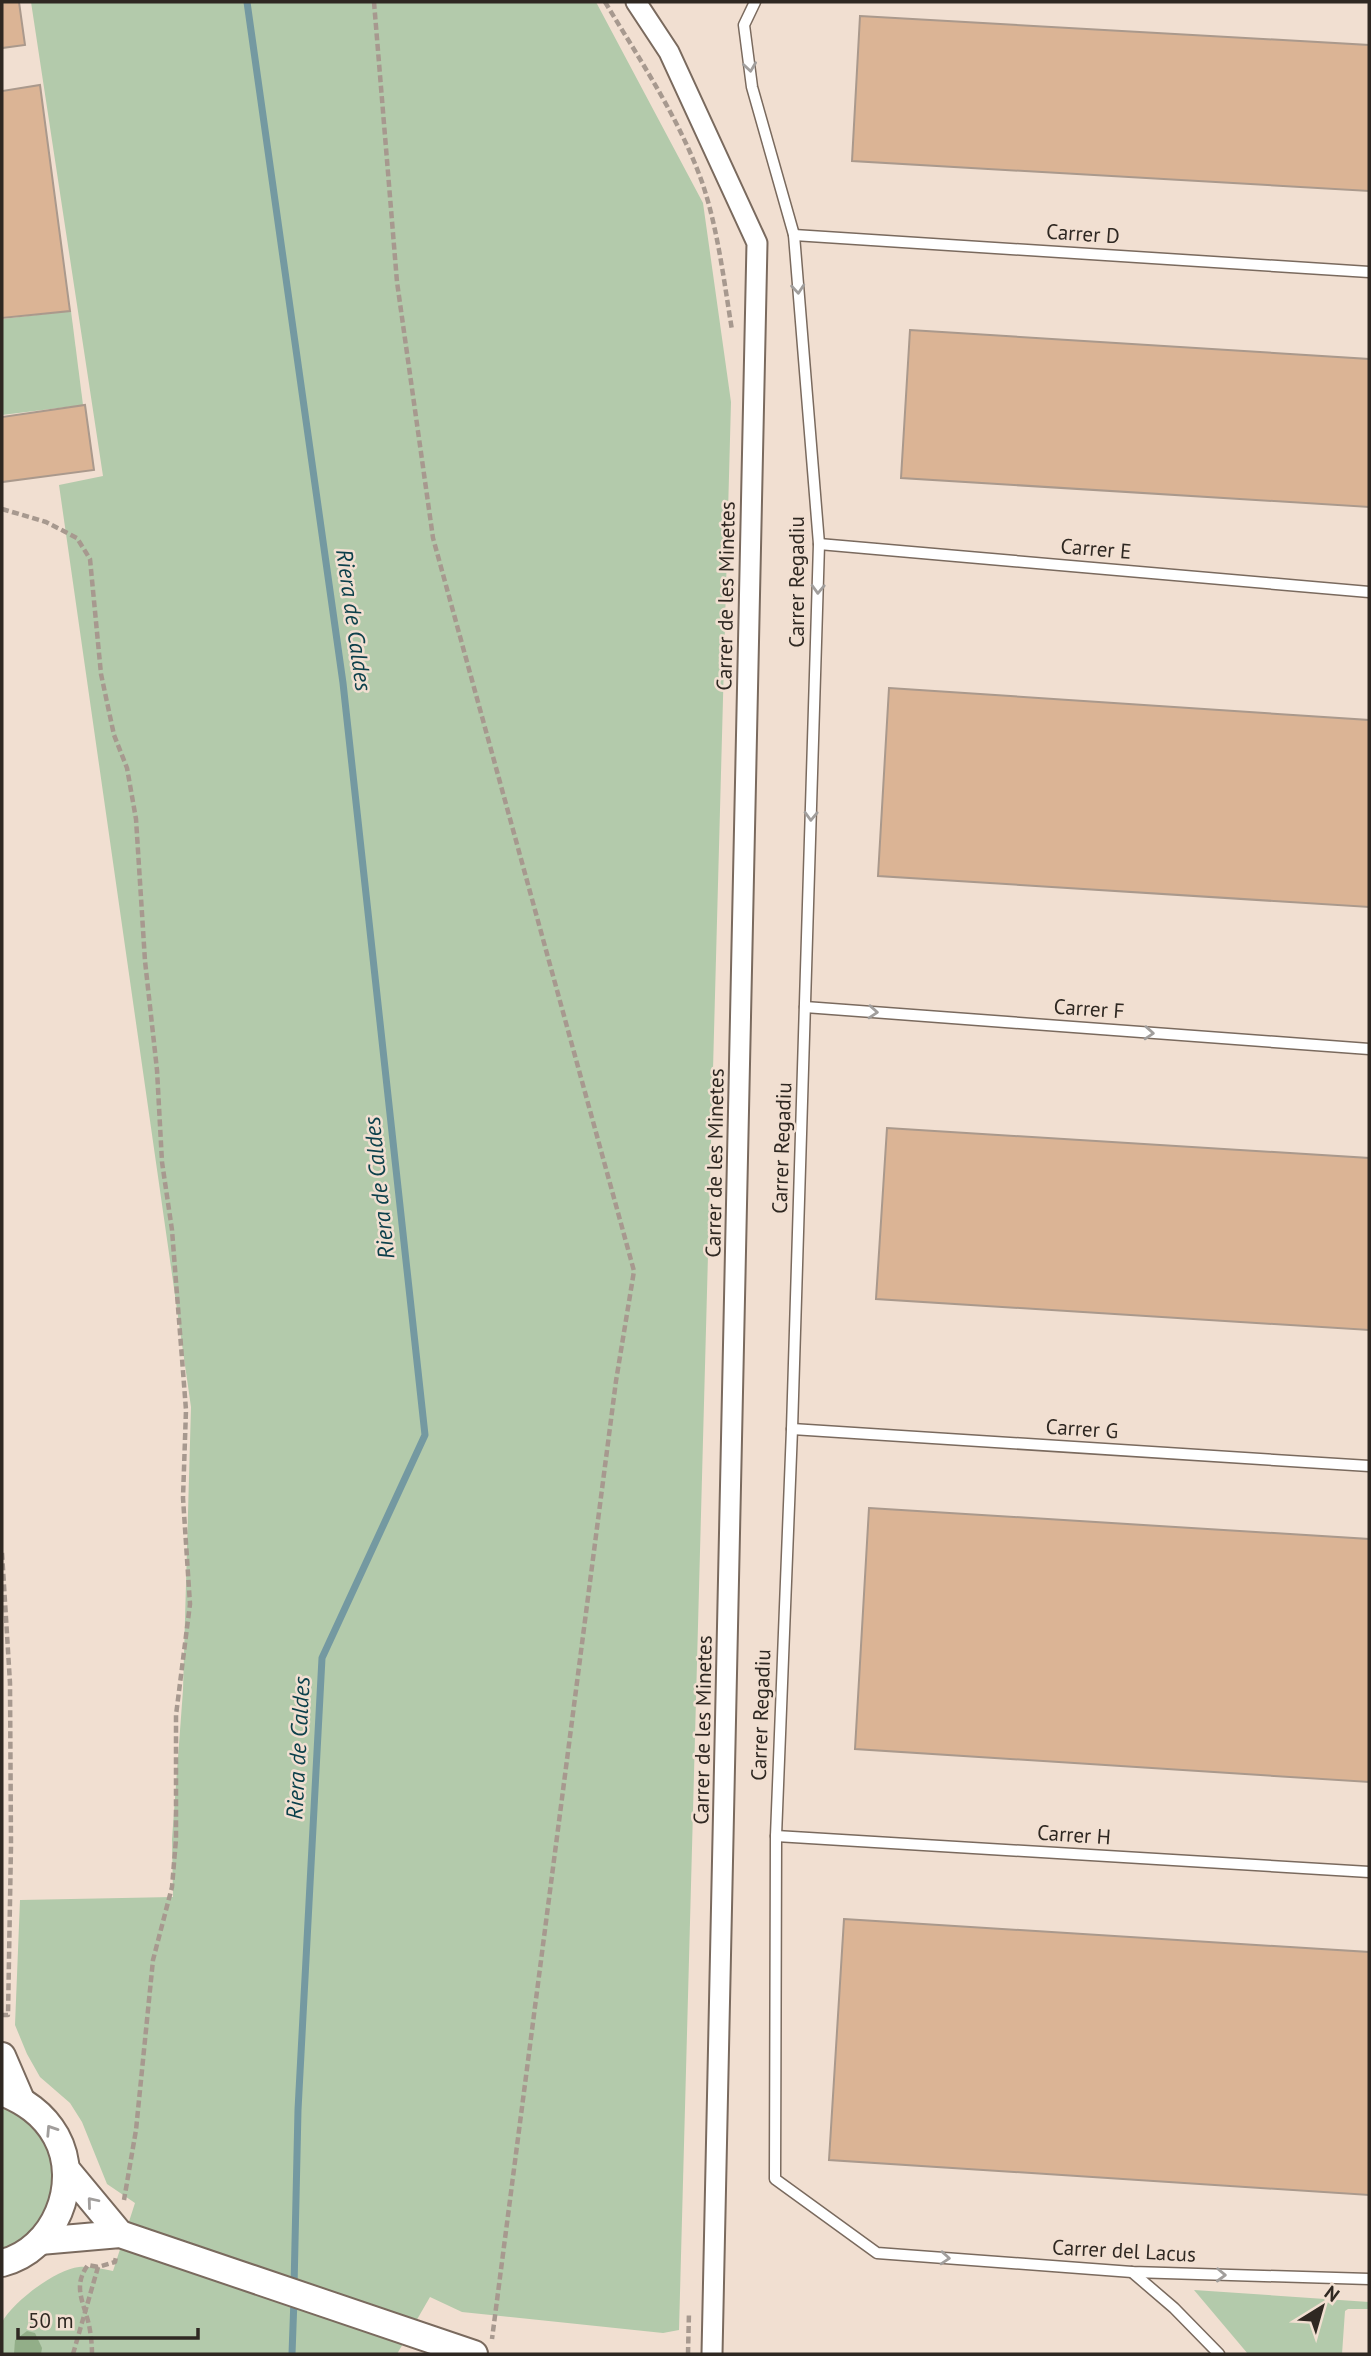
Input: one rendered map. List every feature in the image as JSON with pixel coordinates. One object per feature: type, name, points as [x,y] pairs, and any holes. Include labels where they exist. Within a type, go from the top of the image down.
[{"type":"main road","points":[[2,2056],[12,2096],[47,2122],[56,2137],[66,2169],[61,2208],[50,2229],[2,2286]]},
{"type":"main road","points":[[66,2169],[120,2234]]},
{"type":"main road","points":[[2,2263],[34,2246],[120,2234],[476,2348]]},
{"type":"street","name":"Carrer de les Minetes","points":[[636,2],[669,52],[757,243],[712,2354]]},
{"type":"lane","name":"Carrer Regadiu","points":[[755,2],[744,25],[752,87],[794,235],[819,544],[792,1429],[776,1836],[775,2179],[877,2253]]},
{"type":"lane","name":"Carrer D","points":[[794,235],[1369,272]]},
{"type":"lane","name":"Carrer E","points":[[819,544],[1369,592]]},
{"type":"lane","name":"Carrer F","points":[[805,1007],[1369,1049]]},
{"type":"lane","name":"Carrer G","points":[[792,1429],[1369,1466]]},
{"type":"lane","name":"Carrer H","points":[[776,1836],[1369,1872]]},
{"type":"lane","name":"Carrer del Lacus","points":[[877,2253],[1132,2272],[1369,2279]]},
{"type":"lane","points":[[1132,2272],[1174,2308],[1219,2354]]},
{"type":"path","points":[[374,2],[397,282],[433,538],[634,1271],[476,2348]]},
{"type":"path","points":[[605,2],[671,114],[702,183],[718,247],[734,341]]},
{"type":"path","points":[[2,509],[46,522],[77,538],[90,559],[101,674],[114,735],[127,768],[136,819],[162,1163],[172,1230],[186,1410],[184,1497],[190,1604],[176,1716],[176,1839],[172,1887],[153,1960],[136,2130],[122,2206],[116,2262],[98,2267],[88,2265],[81,2278],[80,2299],[89,2324],[92,2354]]},
{"type":"path","points":[[2,1553],[10,1683],[11,1798],[8,2015],[2,2015]]},
{"type":"path","points":[[2,1798],[11,1798]]},
{"type":"path","points":[[73,2354],[98,2267]]},
{"type":"path","points":[[688,2354],[689,2299]]},
{"type":"green space","points":[[31,2],[596,2],[703,203],[731,402],[679,2330],[663,2333],[462,2312],[430,2297],[397,2354],[2,2354],[2,2322],[15,2305],[36,2288],[59,2274],[79,2267],[113,2271],[135,2203],[107,2184],[82,2122],[70,2103],[40,2077],[15,2025],[20,1900],[173,1897],[172,1839],[183,1690],[191,1407],[59,485],[103,476]]},
{"type":"green space","points":[[71,311],[83,405],[2,415],[2,319]]},
{"type":"green space","points":[[2,2092],[47,2122],[63,2200],[2,2263]]},
{"type":"green space","points":[[1194,2290],[1369,2302],[1369,2309],[1345,2311],[1342,2354],[1248,2354]]},
{"type":"green space","points":[[27,2331],[35,2333],[42,2348],[41,2354],[14,2354],[15,2340]]},
{"type":"building","points":[[2,2],[19,2],[25,45],[2,48]]},
{"type":"building","points":[[860,16],[1369,45],[1369,191],[852,161]]},
{"type":"building","points":[[40,85],[70,311],[2,318],[2,91]]},
{"type":"building","points":[[910,330],[1369,359],[1369,507],[901,478]]},
{"type":"building","points":[[85,405],[94,470],[2,482],[2,417]]},
{"type":"building","points":[[889,688],[1369,720],[1369,907],[878,876]]},
{"type":"building","points":[[887,1128],[1369,1158],[1369,1330],[876,1299]]},
{"type":"building","points":[[869,1508],[1369,1539],[1369,1782],[855,1749]]},
{"type":"building","points":[[844,1919],[1369,1952],[1369,2195],[829,2160]]},
{"type":"waterway","name":"Riera de Caldes","points":[[247,2],[343,683],[425,1435],[322,1658],[298,2110],[294,2287]]},
{"type":"waterway","name":"Riera de Caldes","points":[[292,2354],[294,2299]]}]
